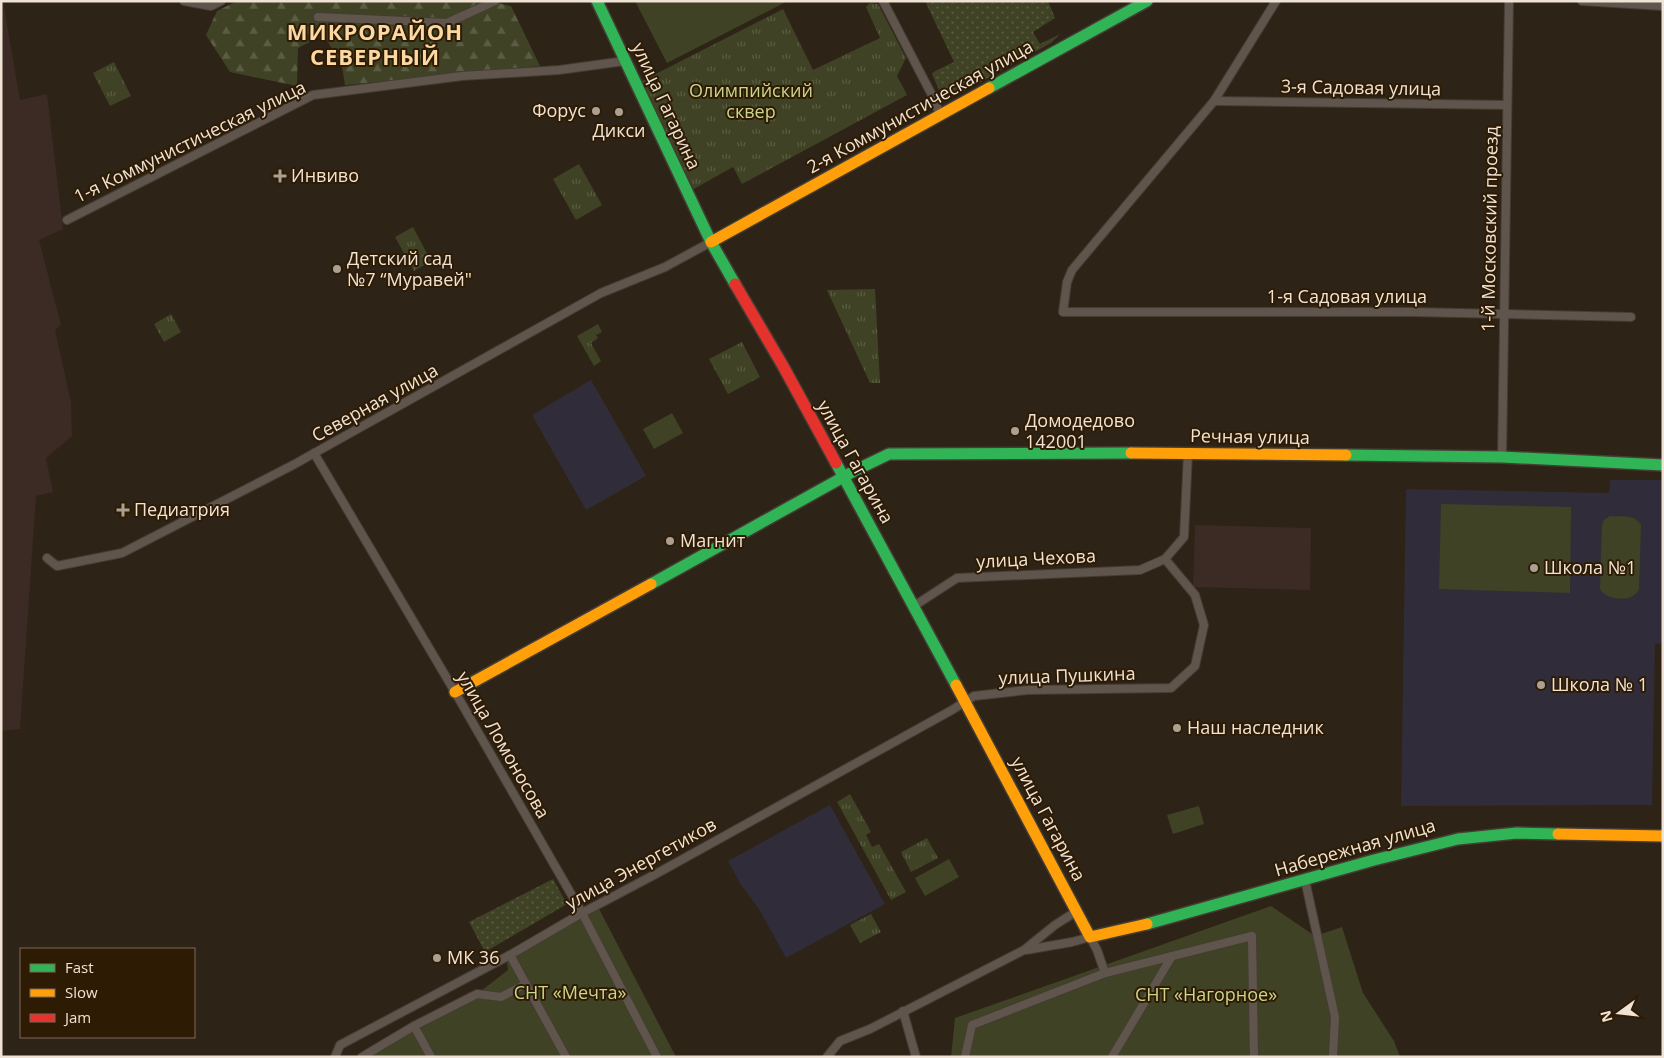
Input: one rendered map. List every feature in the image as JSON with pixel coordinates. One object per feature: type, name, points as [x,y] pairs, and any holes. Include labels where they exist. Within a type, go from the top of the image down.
[{"type":"street","points":[[184,1],[211,6],[221,1]]},
{"type":"street","points":[[318,16],[447,23],[495,1]]},
{"type":"street","name":"улица Гагарина","points":[[597,1],[711,242],[783,366],[914,606],[1090,937]]},
{"type":"street","points":[[883,1],[935,101],[940,116]]},
{"type":"street","name":"2-я Коммунистическая улица","points":[[711,242],[1147,1]]},
{"type":"street","points":[[1214,101],[1276,1]]},
{"type":"street","name":"1-й Московский проезд","points":[[1502,457],[1509,1]]},
{"type":"street","points":[[1582,1],[1663,6]]},
{"type":"street","name":"1-я Коммунистическая улица","points":[[67,220],[313,95],[462,76],[559,70],[625,61]]},
{"type":"street","name":"3-я Садовая улица","points":[[1214,101],[1507,105]]},
{"type":"street","name":"1-я Садовая улица","points":[[1214,101],[1072,270],[1067,282],[1063,312],[1413,312],[1631,317]]},
{"type":"street","name":"Северная улица","points":[[47,558],[57,566],[122,554],[278,474],[601,293],[665,267],[711,242]]},
{"type":"street","name":"улица Ломоносова","points":[[314,453],[455,692],[582,913],[657,1057]]},
{"type":"street","points":[[1165,559],[1184,537],[1188,453]]},
{"type":"street","name":"Речная улица","points":[[455,692],[843,477],[889,454],[1188,453],[1502,457],[1663,465]]},
{"type":"street","name":"улица Чехова","points":[[914,606],[957,578],[1140,570],[1165,559]]},
{"type":"street","name":"улица Пушкина","points":[[965,701],[974,696],[1028,690],[1172,688],[1195,666],[1204,625],[1196,595],[1165,559]]},
{"type":"street","name":"улица Энергетиков","points":[[335,1057],[340,1045],[510,955],[582,913],[952,710],[965,701]]},
{"type":"street","name":"Набережная улица","points":[[1024,950],[1156,922],[1445,841],[1476,836],[1527,833],[1663,836]]},
{"type":"street","points":[[1305,880],[1335,1017],[1333,1057]]},
{"type":"street","name":"Набережная улица","points":[[903,1012],[1024,950],[1055,925],[1077,911]]},
{"type":"street","points":[[1055,925],[1054,936],[1056,940],[1063,943]]},
{"type":"street","points":[[965,1057],[972,1025],[1105,973],[1252,936],[1254,1057]]},
{"type":"street","points":[[1090,937],[1105,973]]},
{"type":"street","points":[[510,955],[566,1057]]},
{"type":"street","points":[[1112,1057],[1172,956]]},
{"type":"street","points":[[362,1057],[414,1026],[477,994],[501,997],[526,984]]},
{"type":"street","points":[[827,1057],[840,1041],[870,1029],[903,1012],[916,1057]]},
{"type":"street","points":[[414,1026],[431,1057]]},
{"type":"shaded area","points":[[1,1],[3,1],[20,100],[47,94],[63,229],[39,240],[61,325],[55,330],[71,402],[72,436],[46,458],[53,492],[36,496],[20,729],[1,731]]},
{"type":"shaded area","points":[[591,380],[646,476],[586,510],[532,415]]},
{"type":"shaded area","name":"Школа №1","points":[[1610,480],[1663,480],[1663,643],[1655,644],[1652,805],[1401,806],[1406,489],[1609,493]]},
{"type":"shaded area","points":[[1195,525],[1311,528],[1310,590],[1193,587]]},
{"type":"shaded area","points":[[830,805],[885,904],[786,958],[759,909],[741,885],[728,861]]},
{"type":"green space","points":[[237,1],[489,1],[511,6],[540,66],[345,85],[342,66],[324,35],[298,48],[297,86],[230,72],[206,35],[217,11]]},
{"type":"green space","points":[[635,1],[788,1],[667,63]]},
{"type":"green space","points":[[925,1],[1048,1],[1055,18],[1033,32],[1040,44],[1060,34],[1051,43],[961,93],[949,96],[939,90],[932,74],[954,62]]},
{"type":"green space","name":"Олимпийский сквер","points":[[870,3],[878,4],[906,58],[897,76],[907,95],[742,184],[733,167],[692,190],[636,84],[783,9],[813,70],[880,38],[866,7]]},
{"type":"green space","points":[[114,62],[131,96],[110,106],[93,73]]},
{"type":"green space","points":[[579,164],[602,205],[576,220],[553,179]]},
{"type":"green space","points":[[413,227],[431,261],[414,271],[395,237]]},
{"type":"green space","points":[[875,289],[880,383],[870,383],[827,290]]},
{"type":"green space","points":[[171,314],[181,332],[164,342],[154,324]]},
{"type":"green space","points":[[598,324],[602,332],[596,335],[598,338],[591,343],[601,361],[594,366],[577,336]]},
{"type":"green space","points":[[742,342],[760,377],[728,394],[709,359]]},
{"type":"green space","points":[[672,413],[683,433],[654,449],[643,429]]},
{"type":"green space","points":[[1441,504],[1571,507],[1570,593],[1439,589]]},
{"type":"green space","points":[[1610,516],[1623,516],[1635,519],[1641,525],[1639,589],[1632,597],[1614,598],[1603,593],[1600,589],[1602,525],[1604,520]]},
{"type":"green space","points":[[850,794],[871,832],[866,835],[872,847],[879,844],[906,892],[891,900],[837,802]]},
{"type":"green space","points":[[1199,806],[1204,824],[1173,834],[1167,815]]},
{"type":"green space","points":[[927,838],[938,858],[911,872],[901,852]]},
{"type":"green space","points":[[949,859],[959,877],[925,896],[915,878]]},
{"type":"green space","points":[[553,879],[567,904],[485,952],[469,922]]},
{"type":"green space","name":"СНТ «Мечта»","points":[[597,905],[676,1057],[362,1057],[477,994],[508,970],[506,954]]},
{"type":"green space","name":"СНТ «Нагорное»","points":[[1271,906],[1315,936],[1342,927],[1363,993],[1394,1041],[1400,1057],[951,1057],[955,1018]]},
{"type":"green space","points":[[871,914],[881,932],[860,943],[850,925]]},
{"type":"traffic: fast","points":[[597,1],[711,242],[735,284]]},
{"type":"traffic: fast","points":[[989,88],[1147,1]]},
{"type":"traffic: fast","points":[[651,584],[856,470],[889,454],[1131,453]]},
{"type":"traffic: fast","points":[[1346,455],[1502,457],[1663,465]]},
{"type":"traffic: fast","points":[[836,463],[956,685]]},
{"type":"traffic: fast","points":[[1147,924],[1374,860],[1458,839],[1517,833],[1558,834]]},
{"type":"traffic: slow","points":[[711,242],[989,88]]},
{"type":"traffic: slow","points":[[1131,453],[1346,455]]},
{"type":"traffic: slow","points":[[455,692],[651,584]]},
{"type":"traffic: slow","points":[[956,685],[1090,937],[1147,924]]},
{"type":"traffic: slow","points":[[1558,834],[1663,836]]},
{"type":"traffic: jam","points":[[735,284],[783,366],[836,463]]},
{"type":"place","name":"Форус","points":[[596,111]]},
{"type":"place","name":"Дикси","points":[[619,112]]},
{"type":"place","name":"Инвиво","points":[[280,176]]},
{"type":"place","name":"Детский сад №7 “Муравей\"","points":[[337,269]]},
{"type":"place","name":"Домодедово 142001","points":[[1015,431]]},
{"type":"place","name":"Педиатрия","points":[[123,510]]},
{"type":"place","name":"Магнит","points":[[670,541]]},
{"type":"place","name":"Школа №1","points":[[1534,568]]},
{"type":"place","name":"Школа № 1","points":[[1541,685]]},
{"type":"place","name":"Наш наследник","points":[[1177,728]]},
{"type":"place","name":"МК 36","points":[[437,958]]},
{"type":"district","name":"МИКРОРАЙОН СЕВЕРНЫЙ","points":[[375,44]]}]
